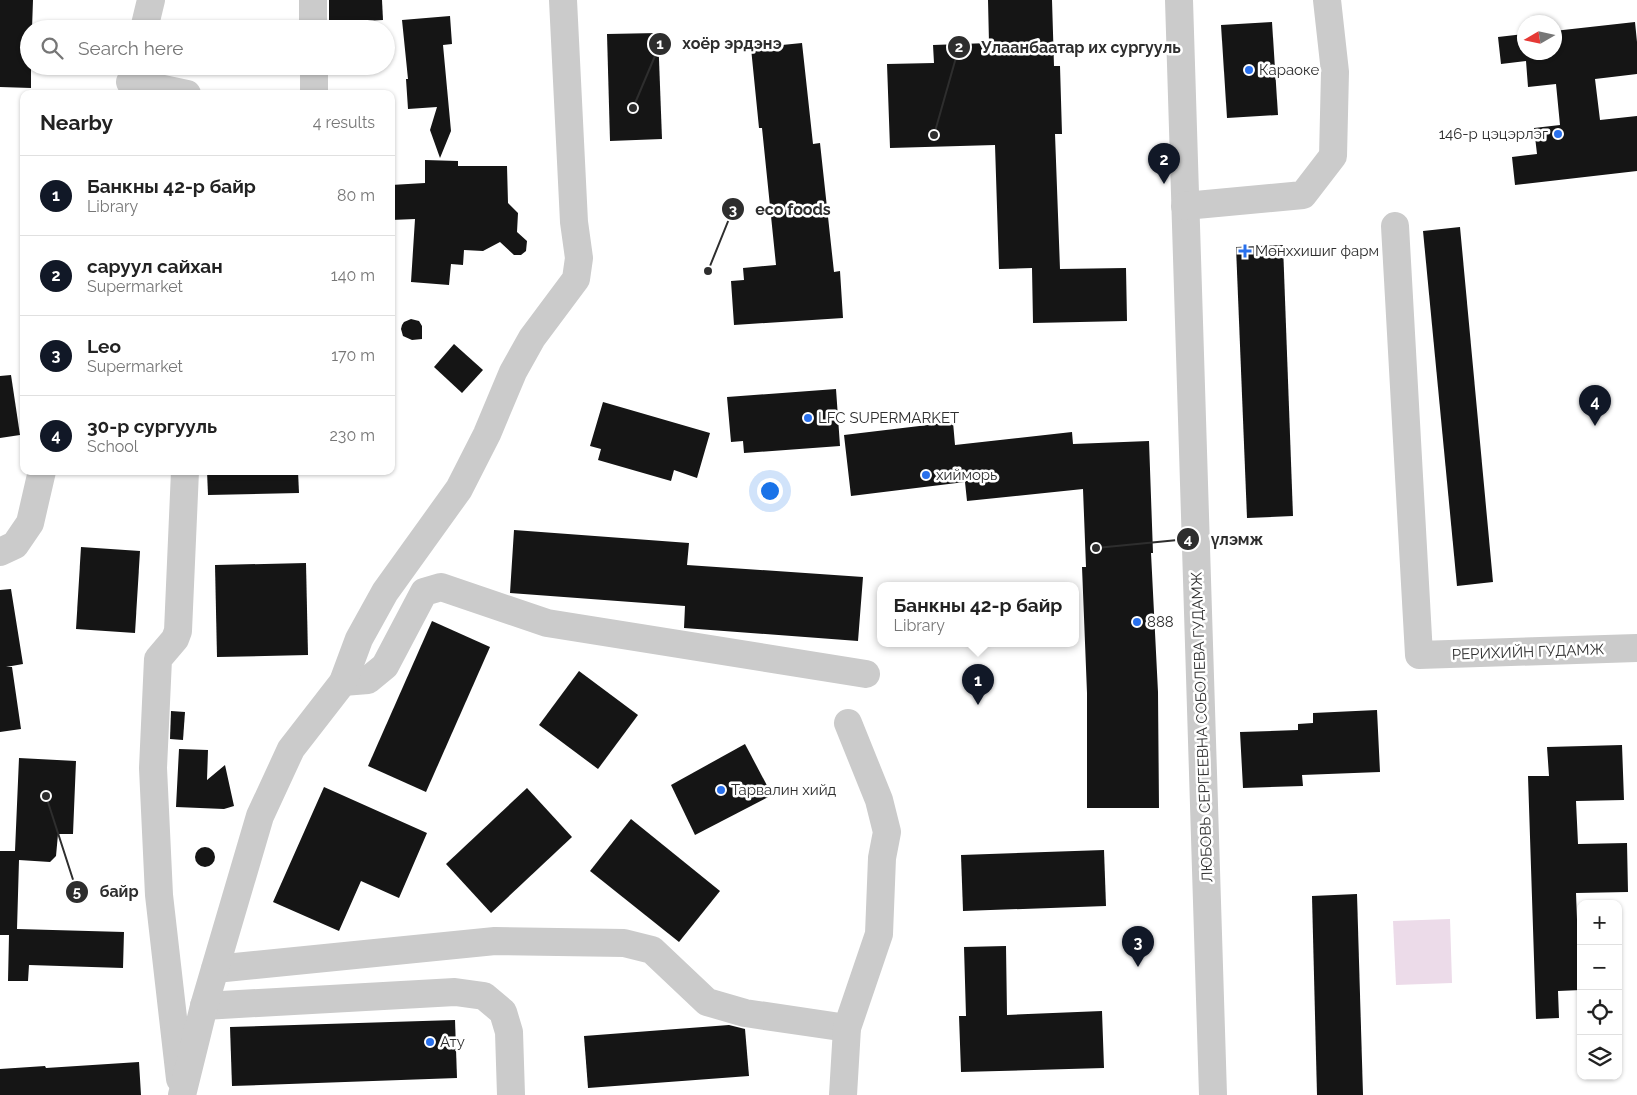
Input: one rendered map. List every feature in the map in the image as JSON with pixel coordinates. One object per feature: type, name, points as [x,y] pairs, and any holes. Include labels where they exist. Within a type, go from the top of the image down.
[{"type":"street","points":[[146,20],[151,0]]},
{"type":"street","points":[[312,0],[313,20]]},
{"type":"street","points":[[182,1095],[204,1006],[260,816],[291,749],[343,682],[359,639],[385,592],[459,489],[487,434],[513,372],[532,338],[576,279],[578,258],[574,222],[563,0]]},
{"type":"street","name":"ЛЮБОВЬ СЕРГЕЕВНА СОБОЛЕВА ГУДАМЖ","points":[[1178,0],[1214,1095]]},
{"type":"street","points":[[1185,206],[1303,195],[1333,156],[1335,72],[1327,0]]},
{"type":"street","points":[[314,75],[314,90]]},
{"type":"street","points":[[131,81],[170,90]]},
{"type":"street","name":"РЕРИХИЙН ГУДАМЖ","points":[[1395,226],[1418,655],[1637,648]]},
{"type":"street","points":[[0,552],[15,544],[30,523],[41,475]]},
{"type":"street","points":[[182,1095],[159,895],[153,768],[158,659],[175,639],[178,631],[185,475]]},
{"type":"street","points":[[343,682],[368,680],[386,666],[424,592],[441,587],[548,623],[866,674]]},
{"type":"street","points":[[843,1095],[848,1028],[879,934],[882,858],[887,832],[879,800],[848,723]]},
{"type":"street","points":[[215,969],[495,941],[624,943],[652,950],[708,1002],[745,1013],[848,1028]]},
{"type":"street","points":[[204,1006],[455,992],[484,996],[502,1012],[509,1032],[511,1095]]},
{"type":"shaded area","points":[[1450,919],[1452,983],[1396,985],[1393,921]]},
{"type":"building","points":[[0,0],[33,0],[32,20],[20,20],[20,75],[31,75],[31,88],[0,87]]},
{"type":"building","points":[[329,0],[382,0],[383,20],[329,20]]},
{"type":"building","points":[[988,0],[1052,0],[1054,66],[1060,66],[1062,134],[1055,134],[1060,269],[1126,268],[1127,321],[1033,323],[1032,268],[999,269],[995,145],[890,148],[887,64],[934,63],[933,45],[989,43]]},
{"type":"building","points":[[450,16],[452,44],[443,45],[451,131],[440,158],[430,130],[437,107],[408,109],[406,79],[408,79],[402,20]]},
{"type":"building","name":"Караоке","points":[[1272,22],[1278,115],[1227,118],[1221,25]]},
{"type":"building","points":[[1635,22],[1637,74],[1595,79],[1600,120],[1637,116],[1637,171],[1515,185],[1512,157],[1537,154],[1534,128],[1560,125],[1556,84],[1528,87],[1526,61],[1501,64],[1498,37],[1517,35],[1517,60],[1562,60],[1562,30]]},
{"type":"building","points":[[658,33],[662,139],[610,141],[607,34]]},
{"type":"building","points":[[802,43],[813,144],[820,143],[834,272],[840,271],[843,318],[734,325],[731,281],[744,280],[743,268],[776,265],[762,128],[759,128],[751,48]]},
{"type":"building","points":[[425,160],[458,161],[458,166],[507,166],[508,203],[518,213],[517,232],[527,241],[526,251],[521,255],[514,255],[500,242],[483,251],[464,250],[463,265],[451,264],[449,285],[411,282],[415,219],[395,220],[395,185],[425,183]]},
{"type":"building","points":[[1460,227],[1493,582],[1457,586],[1423,231]]},
{"type":"building","points":[[1283,245],[1293,516],[1247,518],[1236,247]]},
{"type":"building","points":[[411,319],[419,321],[422,326],[422,339],[412,340],[403,336],[402,325]]},
{"type":"building","points":[[454,344],[483,370],[462,393],[434,367]]},
{"type":"building","points":[[11,375],[20,435],[0,438],[0,376]]},
{"type":"building","points":[[836,389],[840,446],[744,453],[743,441],[731,442],[727,397]]},
{"type":"building","points":[[603,402],[710,433],[697,478],[674,470],[671,481],[598,460],[601,449],[590,446]]},
{"type":"building","points":[[953,422],[955,445],[1072,432],[1073,444],[1149,441],[1153,553],[1151,553],[1158,692],[1159,808],[1087,808],[1087,693],[1082,567],[1086,567],[1083,489],[967,501],[965,482],[851,496],[844,435]]},
{"type":"building","points":[[207,475],[298,475],[299,493],[208,495]]},
{"type":"building","points":[[514,530],[689,543],[687,565],[863,577],[858,641],[684,628],[685,606],[510,593]]},
{"type":"building","points":[[81,547],[140,551],[135,633],[76,629]]},
{"type":"building","points":[[306,563],[308,655],[217,657],[215,565]]},
{"type":"building","points":[[11,589],[23,664],[6,667],[12,667],[21,729],[0,732],[0,590]]},
{"type":"building","points":[[432,621],[490,647],[426,792],[368,766]]},
{"type":"building","points":[[579,671],[638,715],[598,769],[539,725]]},
{"type":"building","points":[[1377,710],[1380,772],[1302,775],[1303,786],[1243,788],[1240,732],[1298,730],[1298,724],[1313,723],[1313,713]]},
{"type":"building","points":[[171,711],[185,712],[183,740],[170,739]]},
{"type":"building","name":"Тарвалин хийд","points":[[745,744],[772,795],[695,835],[671,785]]},
{"type":"building","points":[[1622,745],[1624,800],[1576,801],[1578,844],[1627,843],[1628,892],[1576,893],[1577,990],[1558,991],[1559,1018],[1536,1019],[1528,776],[1549,776],[1547,747]]},
{"type":"building","points":[[179,749],[208,750],[207,780],[225,765],[234,806],[224,809],[176,807]]},
{"type":"building","points":[[19,758],[76,761],[73,834],[58,834],[56,856],[50,862],[19,860],[17,929],[124,932],[123,968],[29,965],[28,981],[8,981],[9,935],[0,935],[0,851],[15,851]]},
{"type":"building","points":[[324,787],[427,833],[399,898],[361,881],[339,931],[273,902]]},
{"type":"building","points":[[527,788],[572,837],[491,913],[446,864]]},
{"type":"building","points":[[631,819],[720,891],[679,942],[590,871]]},
{"type":"building","points":[[205,847],[212,850],[215,857],[212,864],[205,867],[198,864],[195,857],[198,850]]},
{"type":"building","points":[[1104,850],[1106,906],[963,911],[961,855]]},
{"type":"building","points":[[1357,894],[1363,1095],[1317,1095],[1312,896]]},
{"type":"building","points":[[1006,946],[1007,1015],[1102,1011],[1104,1068],[961,1072],[959,1016],[966,1016],[964,947]]},
{"type":"building","points":[[455,1020],[457,1078],[232,1086],[230,1027]]},
{"type":"building","points":[[729,1025],[745,1029],[749,1076],[588,1088],[584,1036]]},
{"type":"building","points":[[139,1062],[141,1095],[0,1095],[0,1069]]},
{"type":"place","name":"Караоке","points":[[1249,70]]},
{"type":"place","name":"хоёр эрдэнэ","points":[[633,108]]},
{"type":"place","name":"146-р цэцэрлэг","points":[[1558,134]]},
{"type":"place","name":"Улаанбаатар их сургууль","points":[[934,135]]},
{"type":"place","name":"саруул сайхан","points":[[1164,184]]},
{"type":"place","name":"Мөнххишиг фарм","points":[[1245,251]]},
{"type":"place","name":"eco foods","points":[[708,271]]},
{"type":"place","name":"LFC SUPERMARKET","points":[[808,418]]},
{"type":"place","name":"30-р сургууль","points":[[1595,426]]},
{"type":"place","name":"хийморь","points":[[926,475]]},
{"type":"place","name":"үлэмж","points":[[1096,548]]},
{"type":"place","name":"888","points":[[1137,622]]},
{"type":"place","name":"Банкны 42-р байр","points":[[978,705]]},
{"type":"place","name":"Тарвалин хийд","points":[[721,790]]},
{"type":"place","name":"байр","points":[[46,796]]},
{"type":"place","name":"Leo","points":[[1138,967]]},
{"type":"place","name":"Ату","points":[[430,1042]]}]
